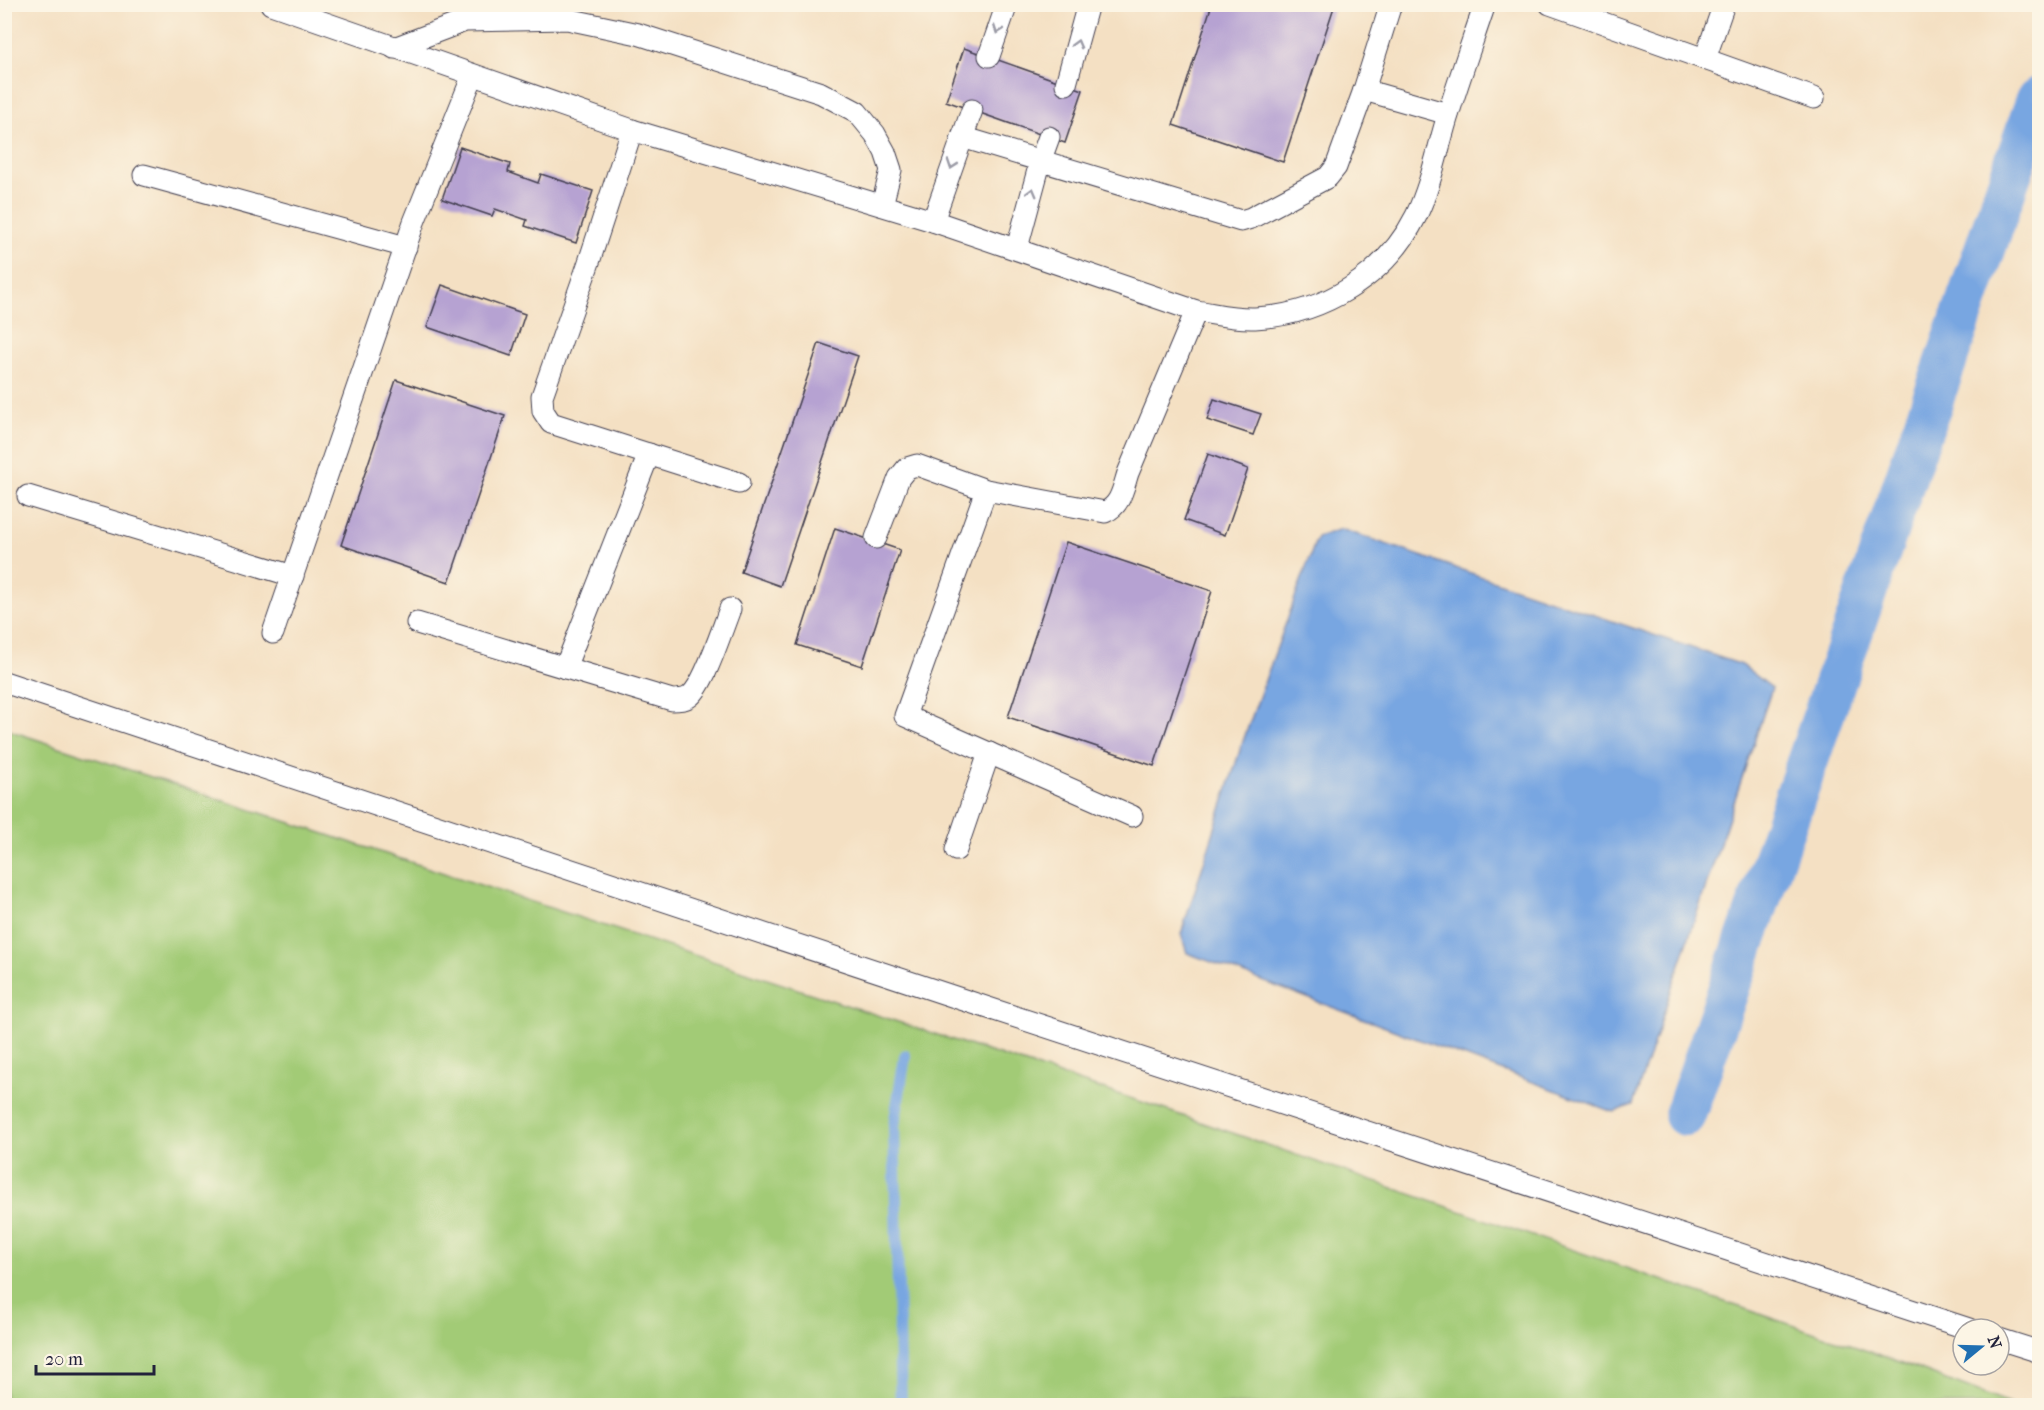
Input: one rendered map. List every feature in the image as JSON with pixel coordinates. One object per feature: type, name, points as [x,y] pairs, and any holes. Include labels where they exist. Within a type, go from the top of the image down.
[{"type":"lane","points":[[271,4],[632,130],[933,221],[1197,310],[1255,318],[1298,312],[1346,292],[1401,243],[1417,214],[1435,164],[1448,114],[1485,4]]},
{"type":"lane","points":[[989,56],[1007,4]]},
{"type":"lane","points":[[1066,84],[1088,4]]},
{"type":"lane","points":[[962,137],[1241,221],[1251,218],[1328,177],[1336,167],[1364,90],[1391,4]]},
{"type":"lane","points":[[1550,4],[1814,98]]},
{"type":"lane","points":[[1705,59],[1724,4]]},
{"type":"lane","points":[[394,48],[465,21],[567,19],[639,34],[821,93],[857,112],[875,134],[885,152],[891,170],[882,205]]},
{"type":"lane","points":[[273,633],[406,247],[473,75]]},
{"type":"lane","points":[[1364,90],[1448,114]]},
{"type":"lane","points":[[933,221],[972,110]]},
{"type":"lane","points":[[632,130],[542,396],[543,411],[551,423],[739,483]]},
{"type":"lane","points":[[1017,248],[1049,137]]},
{"type":"lane","points":[[144,175],[406,247]]},
{"type":"lane","points":[[876,538],[899,478],[907,468],[917,465],[986,490],[1105,512],[1111,509],[1119,500],[1128,473],[1197,310]]},
{"type":"lane","points":[[565,668],[649,454]]},
{"type":"lane","points":[[986,490],[905,716],[1132,816]]},
{"type":"lane","points":[[28,496],[293,576]]},
{"type":"lane","points":[[417,623],[672,700],[690,696],[700,683],[730,609]]},
{"type":"lane","points":[[4,682],[1951,1323]]},
{"type":"lane","points":[[956,850],[989,753]]},
{"type":"lane","points":[[2011,1343],[2040,1352]]},
{"type":"green space","points":[[5,729],[1145,1103],[1900,1362],[2012,1405],[5,1405]]},
{"type":"water","points":[[1341,529],[1742,665],[1772,688],[1633,1105],[1613,1112],[1187,953],[1181,934],[1242,744],[1317,537]]},
{"type":"building","points":[[1212,4],[1335,4],[1283,162],[1173,125]]},
{"type":"building","points":[[964,48],[1083,90],[1065,143],[946,101]]},
{"type":"building","points":[[460,147],[510,164],[508,172],[538,183],[541,174],[593,191],[576,243],[525,226],[527,220],[495,209],[492,216],[442,199]]},
{"type":"building","points":[[442,285],[525,314],[511,356],[427,327]]},
{"type":"building","points":[[819,343],[858,356],[780,586],[741,572]]},
{"type":"building","points":[[396,380],[505,416],[449,582],[341,545]]},
{"type":"building","points":[[1214,399],[1261,414],[1253,435],[1207,420]]},
{"type":"building","points":[[1208,454],[1248,469],[1225,535],[1184,520]]},
{"type":"building","points":[[835,528],[900,550],[862,666],[797,645]]},
{"type":"building","points":[[1066,542],[1212,591],[1154,766],[1008,717]]},
{"type":"waterway","points":[[1685,1115],[2037,99],[2040,97]]},
{"type":"waterway","points":[[901,1406],[894,1126],[905,1056]]}]
